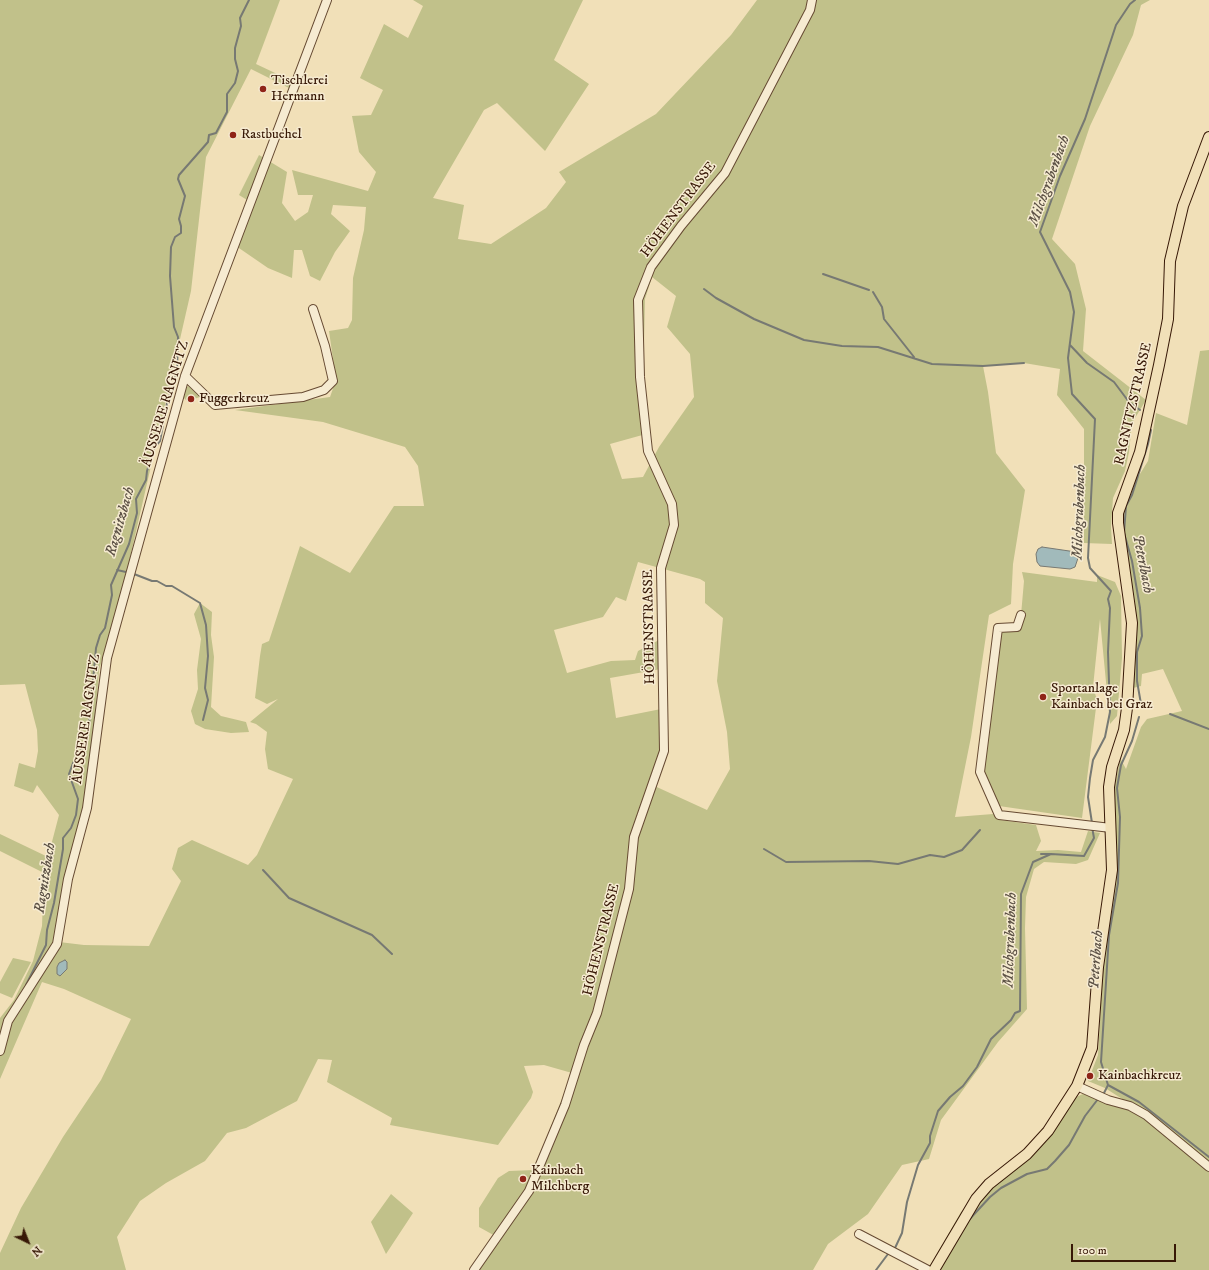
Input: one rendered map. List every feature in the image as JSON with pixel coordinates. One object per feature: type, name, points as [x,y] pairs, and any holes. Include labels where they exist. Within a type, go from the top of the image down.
[{"type":"main road","name":"RAGNITZSTRASSE","points":[[934,1270],[976,1199],[989,1184],[1028,1154],[1048,1131],[1077,1086],[1089,1057],[1094,1038],[1098,967],[1112,870],[1109,788],[1112,767],[1124,730],[1127,708],[1132,623],[1118,523],[1118,513],[1140,452],[1156,381],[1168,319],[1170,261],[1183,206],[1209,137]]},
{"type":"street","name":"ÄUSSERE RAGNITZ","points":[[0,1051],[8,1021],[57,944],[68,879],[87,808],[107,658],[185,376],[327,0]]},
{"type":"street","name":"HÖHENSTRASSE","points":[[474,1270],[529,1191],[565,1105],[584,1045],[597,1013],[629,889],[634,837],[664,751],[661,568],[674,524],[672,504],[648,451],[640,377],[638,300],[651,267],[725,173],[810,10],[812,0]]},
{"type":"street","points":[[185,376],[215,405],[303,397],[324,390],[333,381],[325,346],[313,309]]},
{"type":"street","points":[[1021,614],[1017,627],[998,628],[980,772],[999,815],[1111,828]]},
{"type":"street","points":[[1077,1086],[1108,1100],[1130,1106],[1146,1115],[1209,1167]]},
{"type":"street","points":[[859,1234],[928,1270]]},
{"type":"green space","points":[[0,0],[280,0],[256,64],[292,81],[289,88],[251,69],[206,157],[191,291],[124,584],[99,670],[88,818],[70,886],[59,942],[84,945],[149,946],[181,881],[172,869],[178,848],[192,840],[248,865],[257,855],[293,779],[268,769],[265,749],[267,732],[256,724],[250,722],[278,699],[267,704],[255,698],[260,656],[262,644],[269,641],[300,546],[350,573],[394,506],[424,506],[418,466],[405,447],[323,422],[235,410],[330,397],[336,380],[329,331],[348,328],[352,320],[353,278],[364,230],[366,207],[333,205],[331,214],[350,231],[335,252],[320,281],[310,276],[302,250],[294,250],[292,278],[268,268],[236,246],[252,203],[239,195],[259,155],[287,172],[282,203],[295,221],[308,212],[313,195],[298,195],[292,170],[368,191],[376,172],[359,152],[352,116],[371,115],[383,90],[360,78],[384,24],[408,38],[423,6],[413,0],[583,0],[554,60],[589,84],[545,151],[497,103],[484,110],[433,198],[464,205],[458,239],[491,244],[546,208],[566,182],[559,172],[656,114],[731,35],[757,0],[1150,0],[1141,5],[1133,35],[1090,126],[1052,239],[1075,264],[1086,309],[1083,351],[1146,400],[1132,423],[1129,452],[1125,471],[1113,498],[1111,526],[1112,544],[1084,543],[1084,429],[1057,395],[1060,369],[1024,363],[983,366],[996,453],[1025,490],[1013,564],[1011,604],[989,615],[971,737],[955,817],[993,814],[1000,815],[1000,820],[1036,825],[1041,841],[1036,851],[1058,850],[1081,852],[1088,831],[1100,833],[1088,860],[1076,864],[1044,862],[1034,869],[1026,897],[1025,928],[1027,1009],[998,1042],[941,1120],[929,1159],[902,1165],[868,1214],[828,1244],[813,1270],[472,1270],[497,1237],[479,1227],[479,1208],[498,1178],[509,1171],[534,1170],[572,1073],[544,1065],[524,1066],[533,1092],[531,1098],[498,1145],[390,1125],[392,1118],[327,1082],[332,1060],[318,1059],[297,1101],[246,1128],[227,1133],[205,1161],[166,1183],[140,1201],[117,1237],[126,1270],[0,1270],[0,1253],[21,1208],[63,1137],[101,1080],[131,1019],[64,989],[42,982],[0,1079],[0,1018],[14,1000],[33,961],[42,926],[44,873],[0,851],[0,834],[48,857],[59,815],[37,785],[33,793],[14,786],[19,763],[35,768],[38,751],[37,730],[25,684],[0,685]],"holes":[[[652,277],[676,296],[667,327],[690,354],[694,397],[659,447],[643,477],[622,479],[610,444],[646,434],[643,388],[645,299]],[[638,562],[700,579],[705,582],[705,603],[723,618],[717,681],[727,732],[730,769],[707,810],[648,783],[660,750],[661,709],[616,718],[610,678],[661,669],[659,640],[638,651],[635,660],[611,661],[567,673],[554,630],[603,617],[616,597],[626,601]]]},
{"type":"green space","points":[[1209,350],[1209,1270],[940,1270],[934,1259],[961,1212],[990,1188],[1076,1097],[1083,1094],[1146,1114],[1105,1088],[1088,1081],[1098,1055],[1104,952],[1116,876],[1114,791],[1120,758],[1126,769],[1141,727],[1147,719],[1182,711],[1163,669],[1142,674],[1141,686],[1133,688],[1132,665],[1135,620],[1134,595],[1129,573],[1122,513],[1127,495],[1148,461],[1156,413],[1187,425],[1200,351]]},
{"type":"green space","points":[[189,386],[200,397],[188,401],[183,397],[187,387]]},
{"type":"green space","name":"Sportanlage Kainbach bei Graz","points":[[1022,572],[1097,582],[1097,575],[1115,582],[1121,596],[1122,658],[1117,716],[1110,724],[1100,619],[1093,687],[1097,700],[1082,818],[999,806],[983,778],[998,628],[1017,627],[1021,615],[1024,581]]},
{"type":"green space","points":[[200,603],[212,612],[211,635],[214,657],[211,707],[221,716],[246,722],[249,732],[231,733],[205,729],[195,724],[191,711],[198,689],[197,670],[201,639],[194,614]]},
{"type":"green space","points":[[13,958],[31,962],[12,998],[0,993],[0,982]]},
{"type":"green space","points":[[391,1194],[413,1213],[386,1254],[371,1222]]},
{"type":"water","points":[[1042,547],[1076,552],[1079,555],[1075,567],[1070,569],[1040,566],[1037,562],[1036,554],[1038,549]]},
{"type":"water","points":[[65,960],[67,962],[67,969],[60,976],[57,974],[57,967],[59,963]]},
{"type":"waterway","name":"Ragnitzbach","points":[[26,985],[46,945],[47,930],[54,903],[63,849],[63,838],[71,828],[76,815],[78,799],[69,774],[73,763],[85,744],[88,735],[96,648],[100,635],[105,628],[112,595],[111,585],[129,544],[137,513],[136,499],[146,480],[147,471],[154,448],[160,441],[167,403],[177,372],[178,337],[174,327],[170,276],[171,247],[175,237],[181,233],[179,219],[185,196],[178,179],[179,175],[208,142],[209,135],[216,133],[227,112],[227,94],[235,83],[238,71],[235,59],[235,48],[241,26],[240,18],[249,0]]},
{"type":"waterway","name":"Milchgrabenbach","points":[[1092,823],[1088,797],[1090,778],[1093,760],[1105,737],[1110,712],[1108,652],[1110,608],[1108,599],[1111,591],[1090,568],[1088,558],[1095,419],[1072,394],[1068,358],[1074,312],[1070,292],[1040,232],[1060,176],[1085,119],[1116,25],[1130,4],[1135,0]]},
{"type":"waterway","points":[[823,274],[869,290]]},
{"type":"waterway","points":[[704,289],[716,298],[754,319],[804,340],[842,346],[878,347],[932,364],[983,366],[1024,363]]},
{"type":"waterway","points":[[873,292],[882,307],[884,319],[914,357]]},
{"type":"waterway","name":"Peterlbach","points":[[1070,345],[1087,363],[1114,382],[1129,402],[1140,410]]},
{"type":"waterway","name":"Peterlbach","points":[[1141,704],[1137,681],[1137,652],[1142,636],[1140,608],[1132,561],[1124,533],[1126,506],[1132,495],[1151,430]]},
{"type":"waterway","points":[[117,570],[126,572]]},
{"type":"waterway","points":[[134,574],[152,581],[157,581],[166,586],[172,586],[200,603],[206,625],[208,656],[205,688],[208,700],[203,720]]},
{"type":"waterway","points":[[1170,714],[1209,729]]},
{"type":"waterway","name":"Peterlbach","points":[[1139,717],[1132,741],[1121,765],[1117,788],[1120,817],[1118,883],[1109,935],[1101,1062],[1108,1085],[1139,1102],[1209,1157]]},
{"type":"waterway","name":"Milchgrabenbach","points":[[895,1248],[902,1233],[907,1202],[918,1165],[930,1143],[930,1136],[938,1111],[950,1097],[963,1086],[977,1067],[991,1039],[1011,1020],[1015,1013],[1020,1011],[1021,894],[1033,862],[1051,854],[1084,856],[1094,838],[1092,827]]},
{"type":"waterway","points":[[764,849],[786,862],[869,861],[898,864],[930,855],[944,857],[962,850],[980,830]]},
{"type":"waterway","name":"Milchgrabenbach","points":[[1041,854],[1050,854]]},
{"type":"waterway","points":[[263,870],[289,898],[372,935],[392,954]]},
{"type":"waterway","points":[[1104,1093],[1108,1085]]},
{"type":"waterway","points":[[967,1222],[990,1197],[1001,1188],[1027,1174],[1047,1169],[1069,1145],[1085,1116],[1098,1099]]},
{"type":"waterway","name":"Milchgrabenbach","points":[[876,1270],[888,1254]]},
{"type":"place","name":"Tischlerei Hermann","points":[[263,89]]},
{"type":"place","name":"Rastbuehel","points":[[233,135]]},
{"type":"place","name":"Fuggerkreuz","points":[[191,399]]},
{"type":"place","name":"Sportanlage Kainbach bei Graz","points":[[1043,697]]},
{"type":"place","name":"Kainbachkreuz","points":[[1090,1076]]},
{"type":"place","name":"Kainbach Milchberg","points":[[523,1179]]}]
